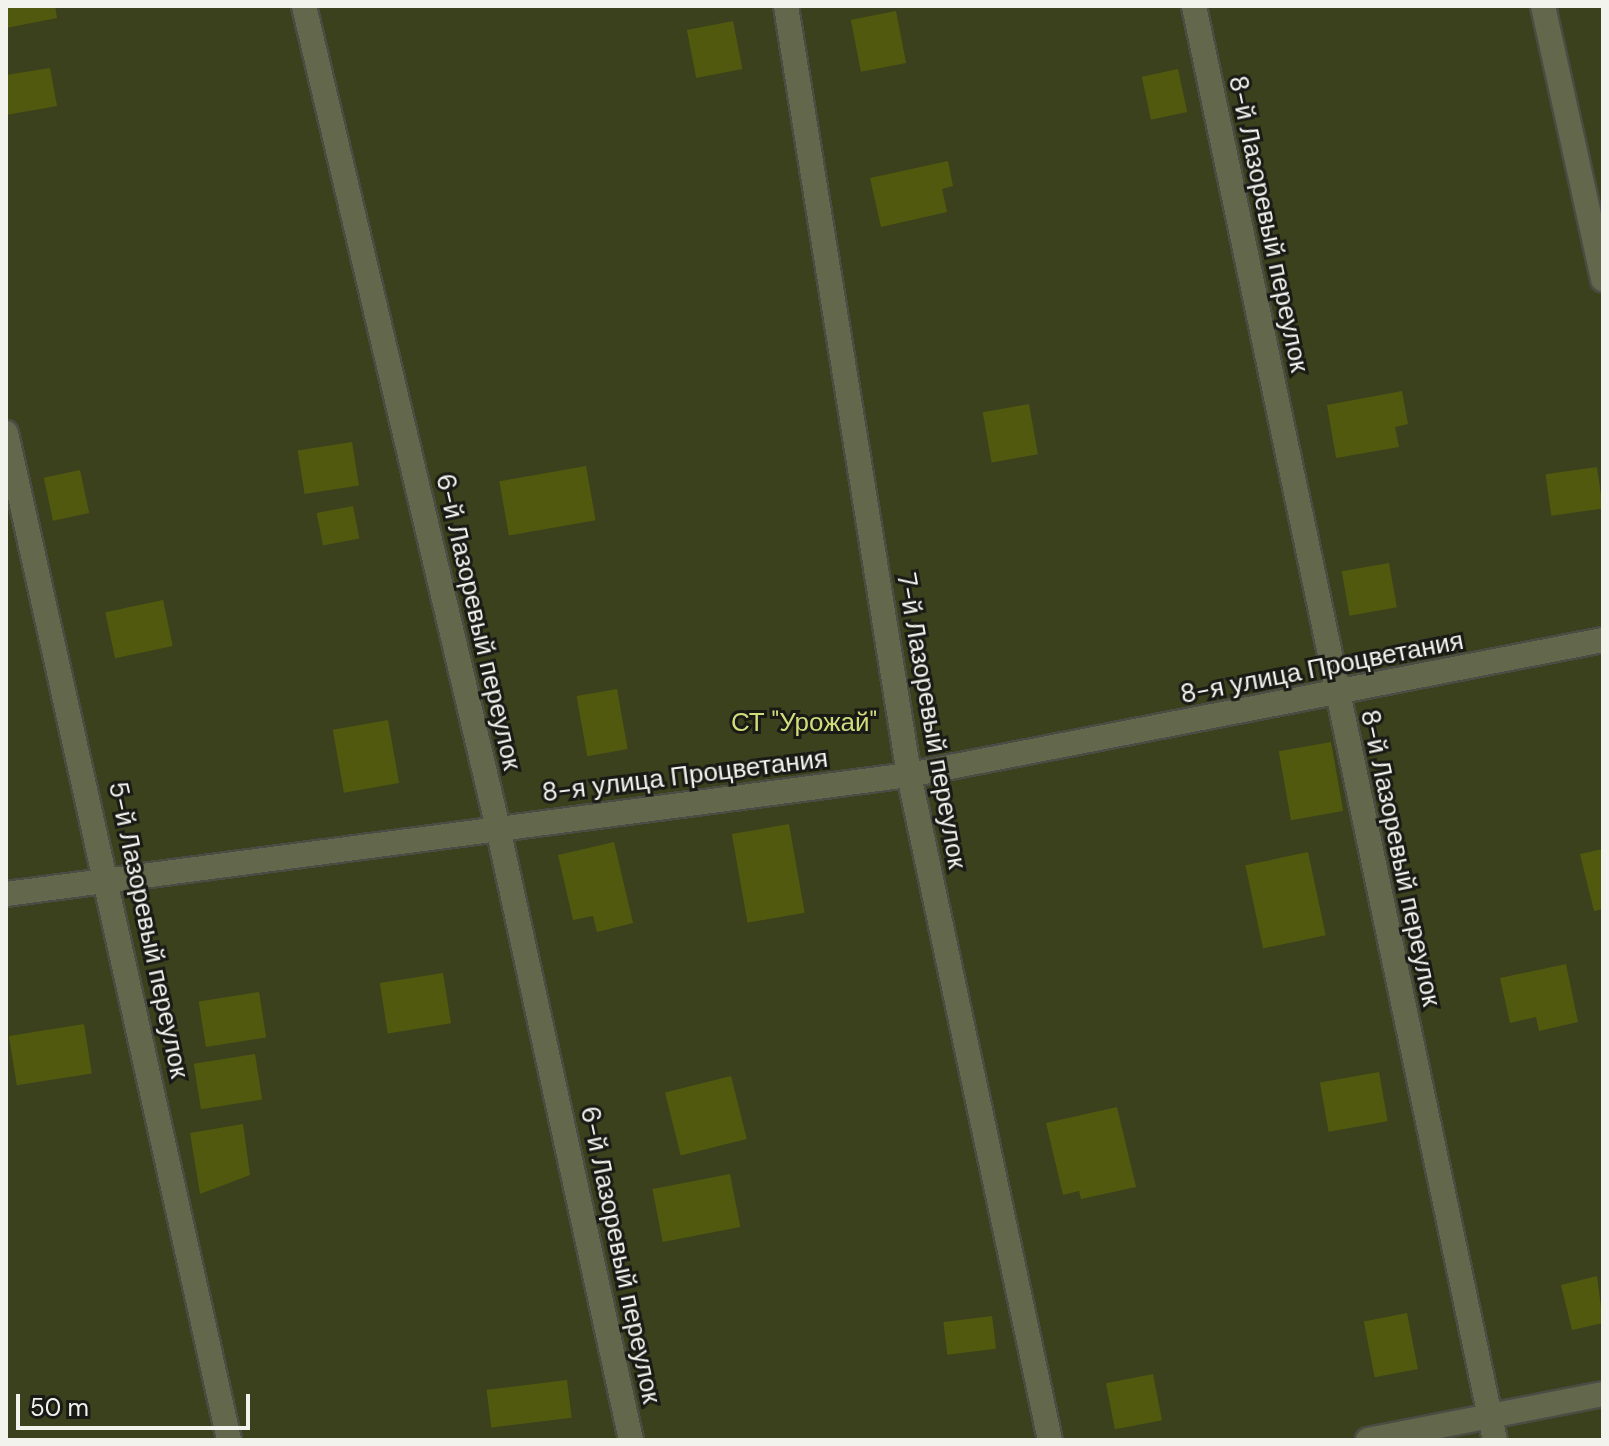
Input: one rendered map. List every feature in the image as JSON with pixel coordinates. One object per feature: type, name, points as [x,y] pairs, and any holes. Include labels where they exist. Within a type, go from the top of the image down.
[{"type":"lane","name":"6-й Лазоревый переулок","points":[[304,6],[498,828],[631,1440]]},
{"type":"lane","name":"7-й Лазоревый переулок","points":[[786,6],[909,775],[1050,1440]]},
{"type":"lane","name":"8-й Лазоревый переулок","points":[[1194,6],[1493,1429]]},
{"type":"lane","points":[[1543,6],[1603,280]]},
{"type":"lane","name":"5-й Лазоревый переулок","points":[[6,433],[110,878],[229,1440]]},
{"type":"lane","name":"8-я улица Процветания","points":[[6,894],[909,775],[1337,696],[1603,640]]},
{"type":"lane","points":[[1368,1440],[1493,1429],[1603,1394]]},
{"type":"green space","name":"СТ \"Урожай\"","points":[[6,6],[1603,6],[1603,1440],[6,1440]]},
{"type":"building","points":[[6,6],[55,6],[57,18],[6,28]]},
{"type":"building","points":[[896,11],[906,63],[861,72],[851,20]]},
{"type":"building","points":[[733,21],[742,69],[696,78],[687,30]]},
{"type":"building","points":[[50,68],[57,106],[6,115],[6,75]]},
{"type":"building","points":[[1178,69],[1187,112],[1151,120],[1142,77]]},
{"type":"building","points":[[948,161],[953,186],[942,189],[947,212],[881,227],[870,178]]},
{"type":"building","points":[[1402,391],[1408,424],[1395,427],[1399,447],[1336,458],[1327,405]]},
{"type":"building","points":[[1029,404],[1038,454],[992,462],[983,412]]},
{"type":"building","points":[[352,442],[359,485],[305,494],[298,451]]},
{"type":"building","points":[[586,466],[596,520],[509,535],[499,481]]},
{"type":"building","points":[[1597,467],[1603,509],[1551,516],[1546,474]]},
{"type":"building","points":[[80,470],[89,513],[53,521],[44,478]]},
{"type":"building","points":[[353,506],[359,538],[323,545],[317,513]]},
{"type":"building","points":[[1389,563],[1397,607],[1350,616],[1342,571]]},
{"type":"building","points":[[163,600],[173,646],[115,658],[105,612]]},
{"type":"building","points":[[617,689],[628,749],[587,756],[577,696]]},
{"type":"building","points":[[388,720],[399,783],[344,793],[333,730]]},
{"type":"building","points":[[1331,742],[1343,811],[1291,820],[1279,751]]},
{"type":"building","points":[[789,824],[805,913],[748,923],[732,834]]},
{"type":"building","points":[[614,842],[633,923],[597,932],[593,916],[573,920],[558,855]]},
{"type":"building","points":[[1603,849],[1603,909],[1594,911],[1580,854]]},
{"type":"building","points":[[1308,852],[1326,935],[1263,948],[1245,865]]},
{"type":"building","points":[[1566,964],[1578,1022],[1539,1031],[1536,1017],[1510,1023],[1500,978]]},
{"type":"building","points":[[443,973],[451,1023],[388,1033],[380,983]]},
{"type":"building","points":[[259,992],[266,1037],[206,1047],[199,1002]]},
{"type":"building","points":[[84,1024],[92,1073],[17,1085],[9,1036]]},
{"type":"building","points":[[255,1054],[262,1099],[201,1109],[194,1064]]},
{"type":"building","points":[[1379,1072],[1388,1121],[1329,1132],[1320,1082]]},
{"type":"building","points":[[731,1076],[747,1139],[681,1156],[665,1092]]},
{"type":"building","points":[[1117,1107],[1136,1187],[1081,1199],[1079,1191],[1063,1195],[1046,1123]]},
{"type":"building","points":[[243,1124],[250,1175],[200,1194],[190,1133]]},
{"type":"building","points":[[730,1174],[740,1227],[663,1242],[652,1189]]},
{"type":"building","points":[[1597,1276],[1603,1323],[1572,1330],[1561,1285]]},
{"type":"building","points":[[1407,1313],[1418,1369],[1375,1377],[1364,1321]]},
{"type":"building","points":[[992,1316],[996,1349],[947,1355],[943,1322]]},
{"type":"building","points":[[1153,1374],[1162,1420],[1115,1429],[1106,1383]]},
{"type":"building","points":[[567,1380],[572,1418],[491,1428],[487,1390]]}]
